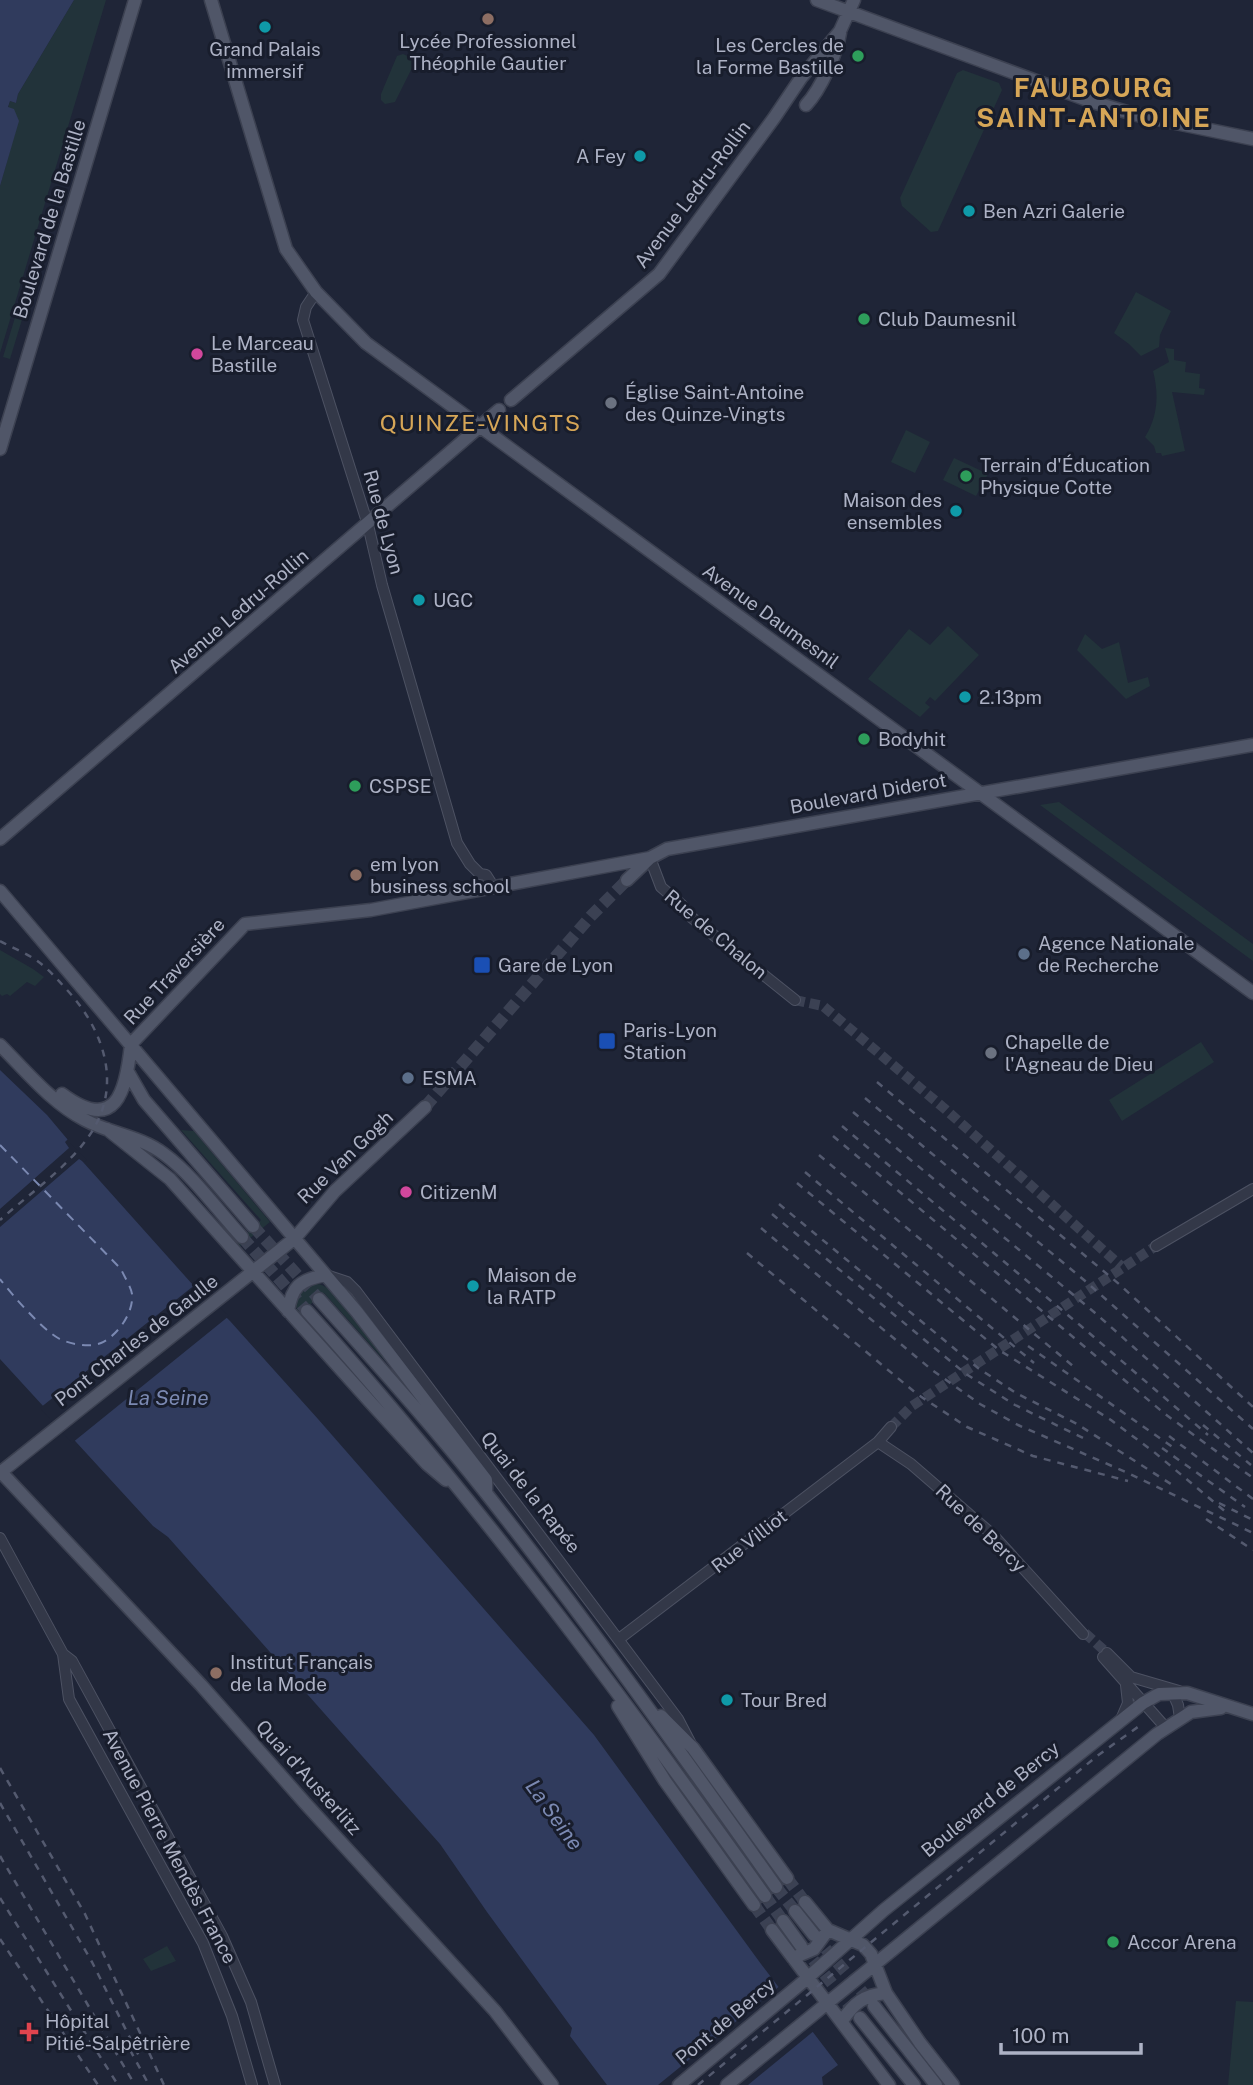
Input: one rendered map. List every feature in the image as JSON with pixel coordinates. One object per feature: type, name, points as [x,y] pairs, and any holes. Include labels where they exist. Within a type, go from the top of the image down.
[{"type":"main road","name":"Boulevard de la Bastille","points":[[0,449],[135,0]]},
{"type":"main road","name":"Avenue Daumesnil","points":[[211,0],[286,249],[316,292],[366,343],[1253,993]]},
{"type":"main road","points":[[817,0],[852,6],[1124,111],[1253,139]]},
{"type":"main road","name":"Avenue Ledru-Rollin","points":[[511,400],[659,274],[799,81],[840,31],[852,6]]},
{"type":"main road","points":[[818,88],[811,81],[799,81],[801,100],[806,105],[818,88],[838,43],[840,31]]},
{"type":"main road","name":"Avenue Ledru-Rollin","points":[[774,118],[790,109],[806,105]]},
{"type":"main road","name":"Avenue Ledru-Rollin","points":[[0,839],[499,410]]},
{"type":"main road","name":"Boulevard Diderot","points":[[245,924],[371,909],[489,880],[650,858],[667,849],[1253,745]]},
{"type":"main road","points":[[627,880],[650,858]]},
{"type":"main road","name":"Quai de la Rapée","points":[[0,891],[357,1312],[485,1480],[485,1493]]},
{"type":"main road","name":"Quai de la Rapée","points":[[0,904],[51,949]]},
{"type":"main road","name":"Rue Traversière","points":[[131,1044],[245,924]]},
{"type":"main road","points":[[0,1043],[14,1050],[67,1097],[92,1110],[105,1110],[117,1102],[128,1072],[131,1044]]},
{"type":"main road","points":[[0,1043],[56,1099],[87,1121],[138,1139],[166,1155],[242,1237]]},
{"type":"main road","points":[[128,1072],[144,1100],[253,1226]]},
{"type":"main road","name":"Rue Van Gogh","points":[[295,1238],[335,1191],[425,1107]]},
{"type":"main road","points":[[107,1129],[170,1179],[248,1276],[288,1311],[427,1464],[467,1497]]},
{"type":"main road","name":"Pont Charles de Gaulle","points":[[0,1472],[295,1238]]},
{"type":"main road","points":[[288,1311],[290,1295],[296,1287],[314,1277],[325,1275]]},
{"type":"main road","name":"Quai de la Rapée","points":[[319,1299],[396,1385],[485,1493],[636,1691],[776,1887]]},
{"type":"main road","points":[[307,1311],[383,1396],[467,1497],[603,1674],[765,1896]]},
{"type":"main road","name":"Quai d'Austerlitz","points":[[0,1472],[201,1685],[495,2011],[552,2085]]},
{"type":"main road","points":[[603,1674],[615,1702],[664,1781],[754,1905]]},
{"type":"main road","points":[[636,1691],[693,1748],[787,1878]]},
{"type":"main road","points":[[1177,1692],[1253,1714]]},
{"type":"main road","name":"Boulevard de Bercy","points":[[796,1987],[850,1938],[1122,1717],[1159,1693],[1177,1692]]},
{"type":"main road","points":[[727,2085],[1166,1728],[1180,1718],[1202,1709],[1228,1707]]},
{"type":"main road","points":[[805,1902],[828,1930],[865,1947],[876,1965],[886,1993],[953,2085]]},
{"type":"main road","points":[[795,1911],[814,1935]]},
{"type":"main road","points":[[783,1921],[802,1946]]},
{"type":"main road","points":[[772,1930],[808,1978],[822,2006],[842,2021],[889,2085]]},
{"type":"main road","points":[[793,1958],[814,1949],[828,1930]]},
{"type":"main road","name":"Pont de Bercy","points":[[679,2085],[796,1987]]},
{"type":"main road","points":[[842,2021],[858,2000],[867,1995],[886,1993]]},
{"type":"main road","points":[[874,2006],[936,2085]]},
{"type":"main road","points":[[860,2018],[914,2085]]},
{"type":"street","name":"Rue de Lyon","points":[[316,292],[306,307],[303,320],[368,525],[382,587],[457,843],[470,864],[489,880]]},
{"type":"street","name":"Rue de Chalon","points":[[650,858],[661,887],[682,905],[691,917],[795,1000]]},
{"type":"street","points":[[1156,1246],[1253,1189]]},
{"type":"street","name":"Quai de la Rapée","points":[[325,1275],[347,1282],[356,1291],[678,1719],[693,1748]]},
{"type":"street","name":"Rue Villiot","points":[[619,1639],[878,1442],[891,1427]]},
{"type":"street","name":"Rue de Bercy","points":[[878,1442],[911,1464],[993,1535],[1084,1633]]},
{"type":"street","name":"Avenue Pierre Mendès France","points":[[0,1538],[63,1654],[69,1699],[202,1943],[232,2016],[252,2085]]},
{"type":"street","name":"Avenue Pierre Mendès France","points":[[63,1654],[72,1661],[222,1936],[251,2002],[275,2085]]},
{"type":"street","points":[[1166,1728],[1126,1684],[1105,1655],[1131,1677],[1177,1692],[1180,1718]]},
{"type":"street","points":[[1122,1717],[1128,1703],[1126,1684]]},
{"type":"shaded area","points":[[74,0],[106,0],[0,353],[0,186],[18,122],[8,108],[10,101],[16,103],[18,94]]},
{"type":"shaded area","points":[[403,54],[412,58],[412,68],[395,102],[385,104],[381,100],[381,94],[397,56]]},
{"type":"shaded area","points":[[963,70],[999,83],[1002,90],[938,231],[931,232],[902,206],[900,198],[957,73]]},
{"type":"shaded area","points":[[1136,292],[1171,311],[1160,335],[1159,347],[1141,356],[1114,333]]},
{"type":"shaded area","points":[[20,301],[27,303],[10,359],[3,357]]},
{"type":"shaded area","points":[[1165,348],[1174,349],[1174,360],[1186,362],[1185,372],[1200,374],[1199,388],[1205,389],[1204,395],[1172,392],[1185,451],[1162,456],[1161,453],[1156,453],[1154,446],[1145,437],[1153,421],[1156,405],[1153,371],[1169,362]]},
{"type":"shaded area","points":[[906,430],[930,442],[915,473],[891,462]]},
{"type":"shaded area","name":"Terrain d'Éducation Physique Cotte","points":[[954,458],[988,474],[976,496],[943,480]]},
{"type":"shaded area","points":[[948,626],[979,655],[935,701],[930,697],[925,703],[930,707],[920,717],[868,679],[909,629],[930,645]]},
{"type":"shaded area","points":[[1085,634],[1102,649],[1119,642],[1128,683],[1148,677],[1150,686],[1126,699],[1077,650]]},
{"type":"shaded area","points":[[1059,802],[1253,944],[1253,961],[1040,805]]},
{"type":"shaded area","points":[[0,950],[44,977],[35,986],[27,982],[10,996],[2,996]]},
{"type":"shaded area","points":[[1201,1042],[1214,1062],[1122,1121],[1109,1100]]},
{"type":"shaded area","points":[[181,1130],[194,1131],[270,1222],[239,1247],[236,1243],[261,1220]]},
{"type":"shaded area","points":[[319,1284],[328,1288],[346,1306],[385,1361],[324,1293],[299,1314],[295,1304],[300,1292],[306,1287]]},
{"type":"shaded area","points":[[167,1946],[176,1961],[151,1971],[143,1959]]},
{"type":"shaded area","points":[[1236,2001],[1253,2002],[1253,2085],[1228,2085]]},
{"type":"water","points":[[0,0],[74,0],[18,94],[16,103],[10,101],[8,107],[14,109],[19,121],[0,186]]},
{"type":"water","name":"La Seine","points":[[0,1070],[47,1115],[68,1140],[66,1143],[318,1419],[594,1735],[838,2065],[822,2077],[823,2085],[607,2085],[570,2036],[572,2028],[440,1844],[168,1537],[153,1526],[0,1359]]},
{"type":"pier","points":[[70,1137],[70,1143],[87,1160],[84,1162],[79,1159],[0,1227],[0,1209],[69,1148],[65,1142]]},
{"type":"pier","points":[[196,1284],[229,1316],[72,1443],[40,1408]]},
{"type":"pier","points":[[781,1985],[815,2030],[748,2085],[658,2085]]},
{"type":"ferry route","points":[[0,1145],[121,1269],[131,1291],[132,1301],[123,1323],[107,1340],[91,1345],[79,1345],[51,1334],[0,1279]]},
{"type":"tunnel","points":[[425,1107],[591,916],[627,880]]},
{"type":"tunnel","points":[[795,1000],[823,1006],[945,1109],[1121,1266]]},
{"type":"tunnel","points":[[253,1226],[319,1299]]},
{"type":"tunnel","points":[[242,1237],[307,1311]]},
{"type":"tunnel","points":[[891,1427],[912,1406],[1156,1246]]},
{"type":"tunnel","points":[[1085,1633],[1107,1653]]},
{"type":"tunnel","points":[[787,1878],[805,1902]]},
{"type":"tunnel","points":[[776,1887],[795,1911]]},
{"type":"tunnel","points":[[765,1896],[783,1921]]},
{"type":"tunnel","points":[[754,1905],[772,1930]]},
{"type":"tunnel","points":[[814,1935],[874,2006]]},
{"type":"tunnel","points":[[802,1946],[858,2016]]},
{"type":"railway","points":[[0,941],[43,965],[81,1007],[100,1042],[107,1079],[105,1098],[89,1136],[59,1170],[0,1220]]},
{"type":"railway","points":[[877,1082],[1119,1284],[1253,1407]]},
{"type":"railway","points":[[865,1098],[1084,1280],[1253,1429]]},
{"type":"railway","points":[[853,1112],[1094,1312],[1253,1453]]},
{"type":"railway","points":[[842,1126],[1208,1435]]},
{"type":"railway","points":[[833,1136],[1165,1414],[1253,1478]]},
{"type":"railway","points":[[819,1155],[1073,1366]]},
{"type":"railway","points":[[805,1172],[1034,1363]]},
{"type":"railway","points":[[797,1183],[999,1350],[1111,1420],[1227,1513]]},
{"type":"railway","points":[[779,1204],[978,1368],[1016,1393],[1077,1424],[1174,1486]]},
{"type":"railway","points":[[772,1214],[966,1374],[1015,1405],[1083,1438]]},
{"type":"railway","points":[[761,1228],[932,1370],[980,1404],[1018,1425],[1128,1473],[1253,1533]]},
{"type":"railway","points":[[747,1253],[917,1394],[967,1427],[1033,1456],[1128,1481]]},
{"type":"railway","points":[[1028,1346],[1174,1448]]},
{"type":"railway","points":[[1203,1425],[1251,1465]]},
{"type":"railway","points":[[1169,1436],[1253,1499]]},
{"type":"railway","points":[[1162,1448],[1245,1507]]},
{"type":"railway","points":[[1219,1503],[1253,1520]]},
{"type":"railway","points":[[1206,1519],[1253,1550]]},
{"type":"railway","points":[[698,2085],[1097,1756],[1142,1724]]},
{"type":"railway","points":[[0,1768],[85,1914],[164,2085]]},
{"type":"railway","points":[[0,1803],[92,1962],[140,2058]]},
{"type":"railway","points":[[0,1856],[135,2085]]},
{"type":"railway","points":[[0,1898],[118,2085]]},
{"type":"railway","points":[[0,1939],[98,2085]]},
{"type":"railway","points":[[130,2050],[149,2085]]},
{"type":"place","name":"Lycée Professionnel Théophile Gautier","points":[[488,19]]},
{"type":"place","name":"Grand Palais immersif","points":[[265,27]]},
{"type":"place","name":"Les Cercles de la Forme Bastille","points":[[858,56]]},
{"type":"place","name":"A Fey","points":[[640,156]]},
{"type":"place","name":"Ben Azri Galerie","points":[[969,211]]},
{"type":"place","name":"Club Daumesnil","points":[[864,319]]},
{"type":"place","name":"Le Marceau Bastille","points":[[197,354]]},
{"type":"place","name":"Église Saint-Antoine des Quinze-Vingts","points":[[611,403]]},
{"type":"place","name":"Terrain d'Éducation Physique Cotte","points":[[966,476]]},
{"type":"place","name":"Maison des ensembles","points":[[956,511]]},
{"type":"place","name":"UGC","points":[[419,600]]},
{"type":"place","name":"2.13pm","points":[[965,697]]},
{"type":"place","name":"Bodyhit","points":[[864,739]]},
{"type":"place","name":"CSPSE","points":[[355,786]]},
{"type":"place","name":"em lyon business school","points":[[356,875]]},
{"type":"place","name":"Agence Nationale de Recherche","points":[[1024,954]]},
{"type":"place","name":"Gare de Lyon","points":[[482,965]]},
{"type":"place","name":"Paris-Lyon Station","points":[[607,1041]]},
{"type":"place","name":"Chapelle de l'Agneau de Dieu","points":[[991,1053]]},
{"type":"place","name":"ESMA","points":[[408,1078]]},
{"type":"place","name":"CitizenM","points":[[406,1192]]},
{"type":"place","name":"Maison de la RATP","points":[[473,1286]]},
{"type":"place","name":"Institut Français de la Mode","points":[[216,1673]]},
{"type":"place","name":"Tour Bred","points":[[727,1700]]},
{"type":"place","name":"Accor Arena","points":[[1113,1942]]},
{"type":"place","name":"Hôpital Pitié-Salpêtrière","points":[[29,2032]]},
{"type":"district","name":"FAUBOURG SAINT-ANTOINE","points":[[1094,103]]},
{"type":"district","name":"QUINZE-VINGTS","points":[[481,423]]}]
